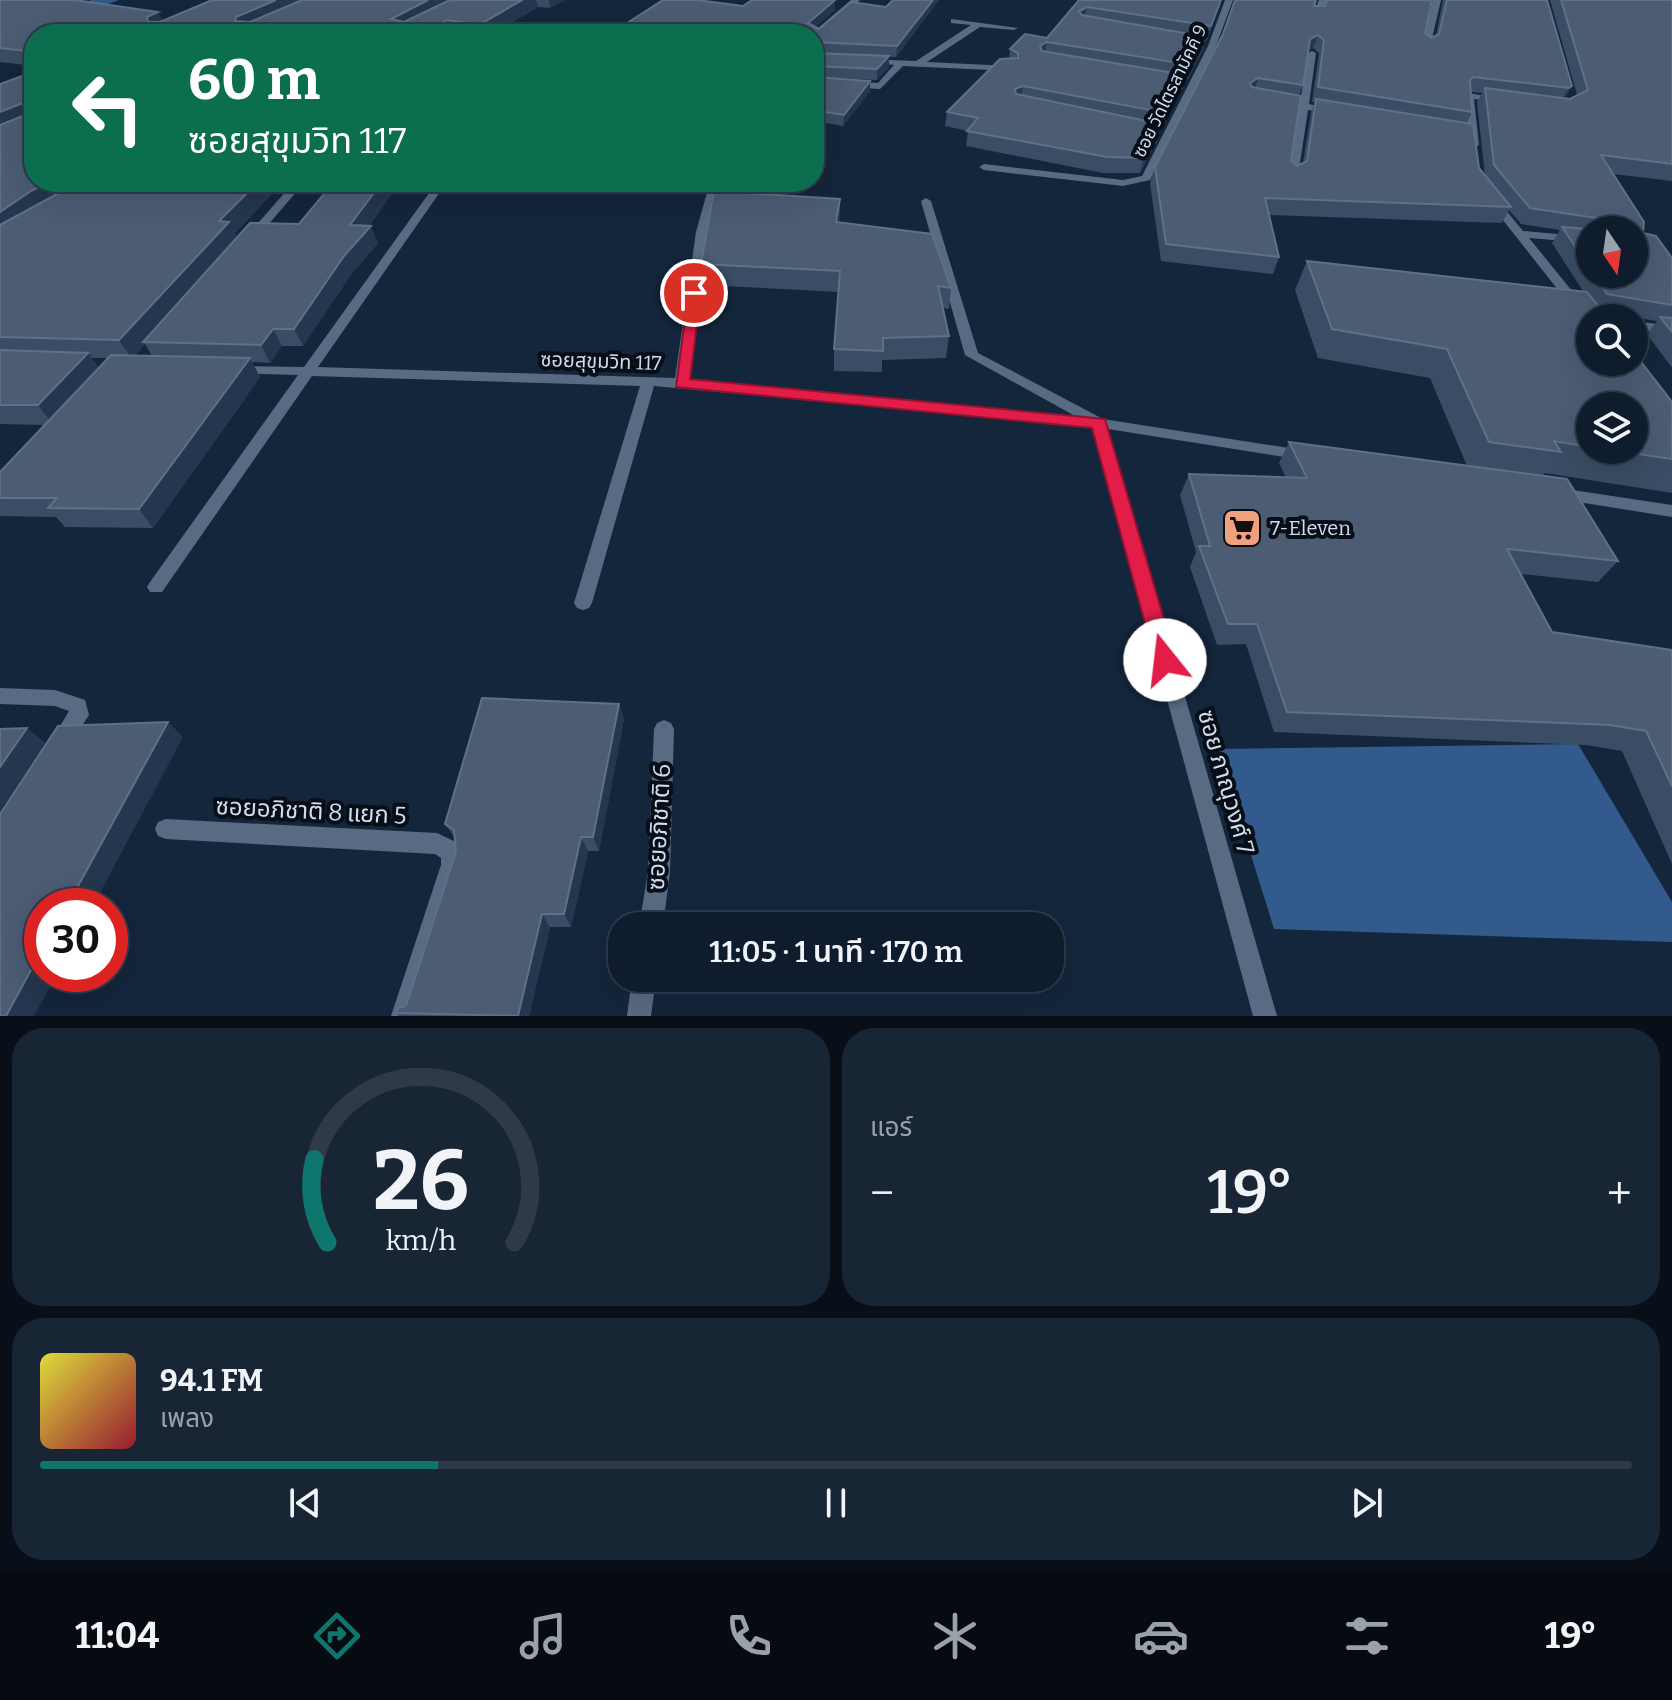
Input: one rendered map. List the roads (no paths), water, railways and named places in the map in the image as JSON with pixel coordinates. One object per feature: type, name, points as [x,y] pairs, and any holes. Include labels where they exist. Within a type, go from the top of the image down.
[{"type":"street","points":[[824,27],[856,0]]},
{"type":"street","points":[[1315,15],[1323,0]]},
{"type":"street","points":[[1426,47],[1437,0]]},
{"type":"street","name":"ซอย วัดไตรสามัคคี 9","points":[[984,167],[1108,182],[1146,178],[1212,46],[1225,2]]},
{"type":"street","points":[[954,21],[1014,28]]},
{"type":"street","points":[[918,64],[979,24]]},
{"type":"street","points":[[1198,43],[1212,46]]},
{"type":"street","points":[[1293,176],[1312,53]]},
{"type":"street","points":[[858,60],[1010,69]]},
{"type":"street","points":[[824,83],[880,86],[901,63]]},
{"type":"street","points":[[1178,83],[1193,85]]},
{"type":"street","points":[[1475,158],[1469,96],[1516,102]]},
{"type":"street","points":[[1266,100],[1352,114]]},
{"type":"street","points":[[1457,131],[1472,134]]},
{"type":"street","points":[[1153,132],[1168,135]]},
{"type":"street","points":[[239,251],[291,192]]},
{"type":"street","points":[[156,587],[435,192]]},
{"type":"street","points":[[681,383],[702,232],[712,192]]},
{"type":"street","points":[[1486,192],[1577,304]]},
{"type":"street","points":[[926,201],[972,355],[1099,423]]},
{"type":"street","points":[[1518,234],[1576,239]]},
{"type":"street","points":[[1648,327],[1672,330]]},
{"type":"street","name":"ซอยสุขุมวิท 117","points":[[216,368],[681,383],[1099,423],[1312,456]]},
{"type":"street","points":[[583,603],[648,383]]},
{"type":"street","name":"ซอย ภาณุวงศ์ 7","points":[[1099,423],[1265,1016]]},
{"type":"street","points":[[1547,492],[1672,511]]},
{"type":"street","points":[[0,696],[55,698],[78,706],[79,715],[47,763]]},
{"type":"street","name":"ซอยอภิชาติ 6","points":[[653,912],[659,872],[664,729]]},
{"type":"street","name":"ซอยอภิชาติ 8 แยก 5","points":[[166,829],[437,844],[452,852],[452,865],[403,1016]]},
{"type":"street","points":[[639,1016],[642,992]]},
{"type":"waterway","points":[[42,24],[110,0]]},
{"type":"waterway","points":[[0,39],[24,30]]},
{"type":"place","name":"7-Eleven","points":[[1242,528]]}]
